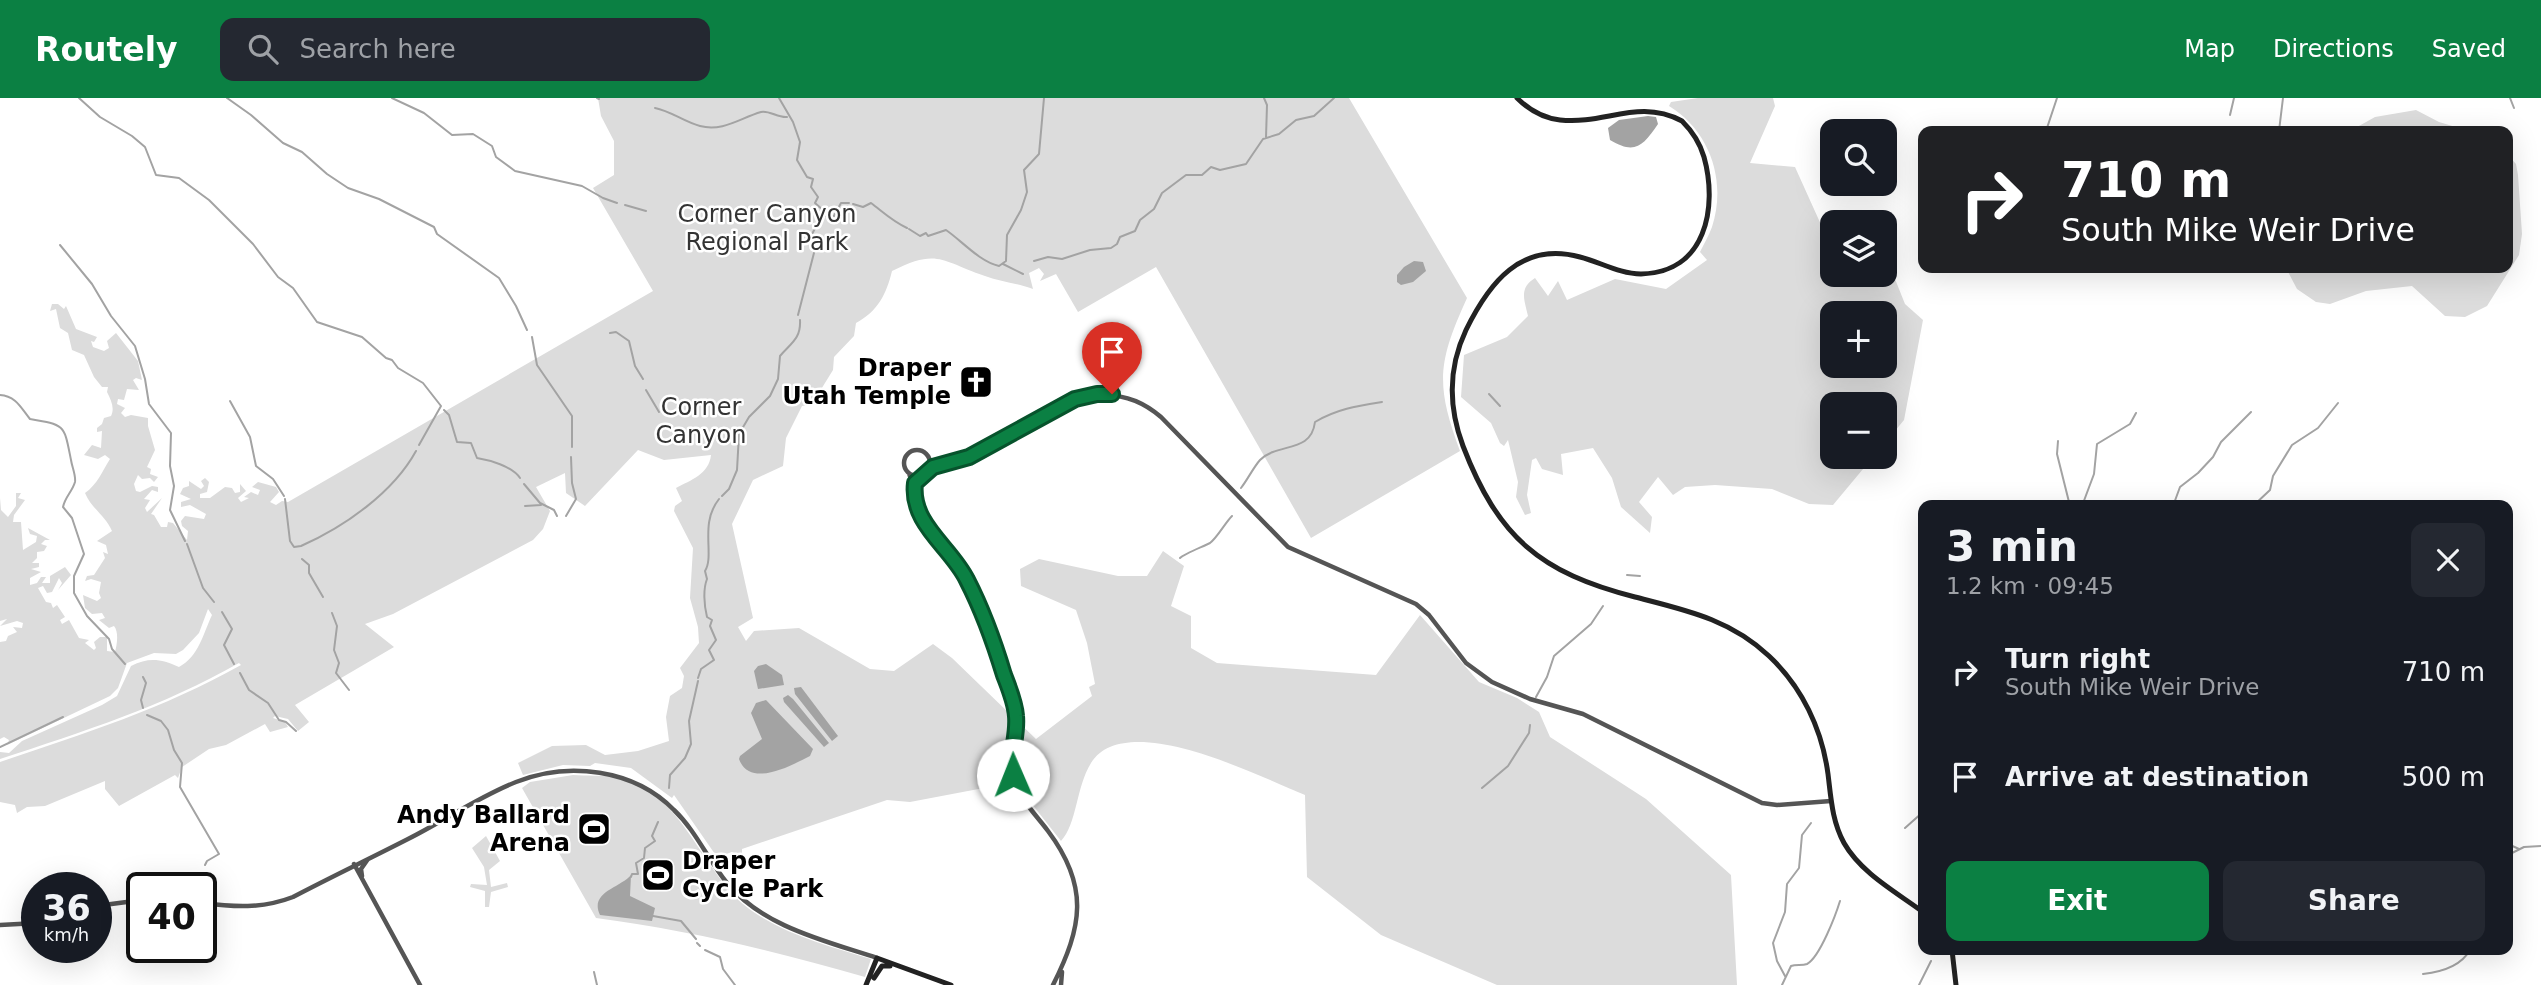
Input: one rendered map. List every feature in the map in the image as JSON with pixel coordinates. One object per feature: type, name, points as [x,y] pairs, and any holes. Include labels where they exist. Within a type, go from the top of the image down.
[{"type":"main road","points":[[1517,98],[1538,114],[1559,120],[1577,120],[1616,108],[1640,105],[1653,107],[1676,117],[1694,134],[1704,156],[1709,211],[1698,242],[1685,257],[1664,269],[1634,274],[1572,255],[1546,255],[1520,263],[1494,282],[1478,306],[1459,345],[1452,378],[1454,418],[1477,480],[1488,501],[1511,532],[1556,569],[1590,585],[1709,617],[1740,633],[1768,655],[1793,683],[1816,726],[1826,760],[1837,829],[1853,857],[1918,908]]},
{"type":"main road","points":[[1953,955],[1956,985]]},
{"type":"main road","points":[[879,958],[951,985]]},
{"type":"main road","points":[[871,985],[879,958]]},
{"type":"main road","points":[[866,985],[879,958]]},
{"type":"main road","points":[[874,978],[884,965],[910,970]]},
{"type":"street","points":[[914,487],[920,476],[928,471],[969,457],[1075,399],[1097,394],[1129,397],[1141,402],[1161,417],[1288,547],[1416,604],[1429,615],[1466,663],[1485,678],[1522,696],[1583,714],[1762,803],[1777,805],[1831,801]]},
{"type":"street","points":[[940,465],[921,451],[910,452],[904,461],[922,518],[962,571],[988,622],[1015,709],[1016,727],[1011,757],[1016,783],[1027,804],[1055,841],[1076,886],[1078,923],[1062,971],[1053,985]]},
{"type":"street","points":[[928,471],[929,459]]},
{"type":"street","points":[[909,473],[920,476]]},
{"type":"street","points":[[217,905],[243,908],[269,905],[293,897],[520,780],[561,773],[619,775],[642,785],[675,810],[724,879],[755,909],[778,922],[879,958]]},
{"type":"street","points":[[363,880],[361,869],[369,857]]},
{"type":"street","points":[[354,864],[420,985]]},
{"type":"street","points":[[0,926],[21,924]]},
{"type":"street","points":[[1061,985],[1062,971]]},
{"type":"green space","points":[[598,98],[1349,98],[1467,298],[1450,339],[1443,373],[1446,408],[1460,451],[1311,538],[1156,267],[1078,312],[1056,274],[1040,281],[1044,274],[1039,268],[1029,273],[1033,289],[991,278],[939,259],[920,260],[892,271],[880,302],[856,323],[854,336],[834,357],[833,370],[812,404],[802,406],[786,438],[783,466],[753,480],[732,524],[753,618],[738,627],[746,641],[754,631],[799,628],[870,669],[894,671],[933,644],[952,658],[1036,739],[1092,696],[1089,687],[1095,684],[1087,643],[1076,610],[1021,586],[1020,569],[1039,559],[1118,576],[1147,576],[1163,551],[1184,566],[1171,606],[1191,616],[1191,648],[1217,663],[1376,675],[1420,615],[1479,682],[1517,698],[1539,712],[1550,737],[1646,799],[1731,875],[1737,985],[1497,985],[1381,935],[1307,877],[1305,795],[1227,762],[1162,744],[1133,742],[1108,748],[1091,763],[1082,783],[1070,825],[1061,841],[1028,799],[1020,781],[910,802],[887,800],[742,849],[739,857],[732,852],[717,857],[674,795],[672,798],[631,768],[595,763],[590,766],[563,765],[523,775],[518,763],[552,746],[586,745],[605,755],[638,751],[669,741],[666,717],[670,696],[682,688],[684,676],[680,668],[699,643],[698,627],[690,598],[693,548],[674,511],[675,506],[682,501],[676,488],[703,472],[711,455],[664,460],[638,450],[585,506],[566,493],[565,473],[536,487],[550,511],[543,529],[533,540],[393,614],[365,624],[394,647],[295,705],[309,722],[298,731],[288,719],[275,716],[273,718],[285,722],[288,727],[270,732],[265,724],[226,745],[209,749],[182,767],[178,778],[175,775],[119,806],[105,789],[105,781],[45,806],[27,807],[17,813],[15,805],[0,802],[0,762],[153,707],[241,665],[239,663],[182,692],[122,717],[0,759],[0,752],[9,753],[22,741],[117,696],[131,666],[155,660],[179,667],[196,651],[212,615],[208,609],[199,633],[176,654],[154,653],[127,663],[118,688],[110,696],[7,745],[9,740],[4,737],[0,739],[0,642],[6,641],[8,636],[17,632],[13,627],[22,628],[23,623],[17,621],[0,626],[7,619],[0,621],[0,498],[1,510],[8,517],[16,506],[16,493],[21,493],[18,498],[25,500],[14,515],[13,522],[21,522],[23,550],[36,542],[37,536],[30,534],[28,528],[50,540],[41,544],[47,546],[44,551],[37,552],[37,558],[32,563],[39,563],[39,567],[31,569],[41,572],[30,578],[30,585],[37,583],[41,577],[46,577],[42,583],[50,583],[50,576],[65,567],[71,575],[58,590],[62,583],[59,578],[52,592],[47,593],[43,586],[38,588],[46,602],[51,603],[53,608],[57,605],[65,617],[60,620],[62,624],[69,620],[79,638],[89,640],[85,643],[94,650],[94,642],[100,637],[107,637],[107,651],[115,652],[117,642],[114,626],[109,628],[99,620],[105,618],[102,613],[92,614],[85,608],[83,595],[97,601],[101,598],[101,582],[91,579],[85,581],[87,576],[94,575],[105,558],[103,552],[108,554],[106,545],[97,541],[112,531],[85,493],[96,482],[110,459],[105,455],[98,459],[84,455],[92,445],[101,448],[102,431],[97,432],[97,428],[104,418],[111,416],[112,404],[107,392],[108,387],[102,387],[94,377],[84,355],[72,350],[68,333],[60,328],[56,309],[50,311],[52,304],[58,304],[64,309],[66,306],[76,329],[97,337],[94,342],[91,341],[93,347],[104,351],[109,348],[107,341],[116,333],[138,361],[142,380],[133,380],[139,390],[127,389],[124,400],[118,399],[117,404],[125,408],[121,413],[125,417],[131,415],[148,418],[155,450],[147,467],[151,469],[150,474],[158,477],[154,482],[138,475],[134,484],[136,491],[140,492],[152,486],[158,487],[158,492],[152,490],[144,499],[150,500],[145,508],[147,512],[162,498],[151,514],[161,527],[167,527],[168,522],[173,523],[187,540],[188,531],[181,521],[185,516],[204,519],[206,514],[190,505],[181,507],[181,502],[191,499],[180,494],[183,488],[189,486],[189,481],[201,489],[204,486],[201,481],[205,478],[209,482],[207,492],[200,494],[200,498],[210,498],[225,487],[232,488],[235,493],[240,492],[240,484],[246,491],[238,498],[241,502],[249,498],[244,497],[251,492],[258,495],[260,490],[252,487],[258,482],[276,487],[279,492],[270,502],[276,505],[282,501],[288,502],[653,291],[593,188],[614,175],[614,141],[601,116]]},
{"type":"green space","points":[[1698,98],[1773,98],[1775,106],[1750,163],[1795,167],[1820,222],[1820,287],[1897,287],[1897,284],[1905,304],[1923,320],[1904,420],[1897,428],[1897,392],[1820,392],[1820,469],[1863,469],[1833,505],[1809,504],[1772,489],[1715,485],[1685,487],[1673,495],[1658,477],[1639,502],[1652,517],[1650,533],[1621,507],[1612,478],[1593,448],[1561,454],[1563,475],[1542,469],[1536,458],[1532,460],[1527,495],[1531,513],[1525,515],[1516,497],[1518,482],[1508,440],[1504,446],[1500,443],[1491,423],[1461,397],[1464,355],[1507,337],[1528,316],[1525,290],[1535,278],[1548,296],[1558,281],[1567,300],[1615,279],[1666,289],[1707,260],[1700,252],[1712,227],[1716,210],[1716,175],[1705,143],[1683,116],[1669,106],[1671,102]]},
{"type":"green space","points":[[2416,110],[2452,126],[2359,126],[2375,117]]},
{"type":"green space","points":[[2513,161],[2518,175],[2522,234],[2519,255],[2513,265]]},
{"type":"green space","points":[[2289,273],[2508,273],[2487,306],[2465,317],[2445,316],[2412,286],[2366,291],[2330,304],[2316,302],[2297,289]]},
{"type":"green space","points":[[573,775],[616,777],[638,784],[657,796],[687,831],[728,889],[743,904],[788,931],[871,959],[865,977],[731,942],[596,918],[522,788],[530,782]]},
{"type":"green space","points":[[486,836],[500,861],[489,870],[491,887],[507,883],[508,887],[491,892],[489,907],[485,907],[485,891],[470,887],[471,884],[487,885],[484,867],[472,848]]},
{"type":"shaded area","points":[[1656,117],[1658,124],[1643,143],[1626,147],[1610,140],[1608,128],[1619,120]]},
{"type":"shaded area","points":[[1414,261],[1423,262],[1426,271],[1413,282],[1401,285],[1397,282],[1397,275]]},
{"type":"shaded area","points":[[766,664],[782,675],[784,685],[758,689],[754,671],[758,666]]},
{"type":"shaded area","points":[[801,687],[838,736],[832,741],[795,694],[794,688]]},
{"type":"shaded area","points":[[788,695],[829,743],[824,747],[784,702],[783,698]]},
{"type":"shaded area","points":[[766,700],[813,749],[810,756],[783,769],[762,774],[744,768],[739,759],[762,739],[751,713],[756,703]]},
{"type":"shaded area","points":[[631,875],[630,896],[655,908],[652,921],[600,915],[598,907],[602,896]]},
{"type":"waterway","points":[[79,98],[100,117],[145,147],[156,175],[179,178],[209,200],[253,244],[278,277],[293,288],[317,322],[362,337],[392,360],[398,368],[423,383],[441,406],[419,445]]},
{"type":"waterway","points":[[227,98],[283,143],[302,152],[348,188],[379,199],[434,227],[437,234],[499,278],[527,330]]},
{"type":"waterway","points":[[392,98],[424,113],[452,135],[473,134],[492,146],[496,157],[515,171],[582,186],[617,203]]},
{"type":"waterway","points":[[779,98],[793,122],[800,142],[797,160],[807,177],[813,179],[811,187],[818,197],[815,203],[824,211],[810,238],[815,249],[798,315]]},
{"type":"waterway","points":[[909,229],[920,236],[946,230],[992,264],[999,266],[1006,261],[1007,235],[1021,210],[1027,192],[1024,170],[1039,154],[1044,98]]},
{"type":"waterway","points":[[1264,98],[1267,105],[1266,137]]},
{"type":"waterway","points":[[1034,261],[1048,257],[1062,259],[1090,250],[1111,248],[1117,244],[1120,237],[1135,231],[1140,220],[1154,209],[1162,193],[1186,175],[1202,175],[1211,167],[1220,170],[1246,164],[1263,139],[1279,134],[1296,120],[1314,116],[1334,98]]},
{"type":"waterway","points":[[2048,126],[2057,98]]},
{"type":"waterway","points":[[2230,115],[2234,98]]},
{"type":"waterway","points":[[2280,126],[2283,98]]},
{"type":"waterway","points":[[2510,98],[2514,108]]},
{"type":"waterway","points":[[655,108],[708,127],[724,126],[761,112],[787,117]]},
{"type":"waterway","points":[[824,216],[834,216],[841,203],[849,203]]},
{"type":"waterway","points":[[853,204],[863,207],[871,203],[907,228]]},
{"type":"waterway","points":[[625,205],[646,211]]},
{"type":"waterway","points":[[60,245],[92,284],[111,316],[135,346],[149,404],[171,433],[170,466],[174,486],[170,510],[185,541]]},
{"type":"waterway","points":[[1003,264],[1023,274]]},
{"type":"waterway","points":[[722,496],[729,489],[737,470],[739,434],[749,417],[770,396],[778,379],[780,356],[797,336],[800,320]]},
{"type":"waterway","points":[[610,333],[616,332],[629,341],[635,366],[643,379]]},
{"type":"waterway","points":[[532,337],[537,365],[572,416],[572,447]]},
{"type":"waterway","points":[[646,390],[659,412]]},
{"type":"waterway","points":[[1489,394],[1500,406]]},
{"type":"waterway","points":[[0,395],[14,400],[30,419],[57,425],[64,433],[75,479],[63,507],[72,518],[84,554],[74,576],[74,593],[87,616],[109,639],[112,649],[125,664]]},
{"type":"waterway","points":[[230,401],[250,437],[256,466],[273,479],[284,496]]},
{"type":"waterway","points":[[1241,488],[1260,460],[1307,439],[1315,422],[1339,411],[1382,402]]},
{"type":"waterway","points":[[2259,500],[2270,490],[2273,476],[2292,445],[2318,428],[2338,403]]},
{"type":"waterway","points":[[444,410],[449,415],[457,442],[471,443],[477,458],[506,467],[520,478]]},
{"type":"waterway","points":[[2175,500],[2180,487],[2198,473],[2213,457],[2221,442],[2251,412]]},
{"type":"waterway","points":[[2084,500],[2094,474],[2097,444],[2130,424],[2136,413]]},
{"type":"waterway","points":[[2058,441],[2057,454],[2068,500]]},
{"type":"waterway","points":[[285,499],[290,541],[294,547],[301,546],[350,519],[381,495],[416,451]]},
{"type":"waterway","points":[[566,516],[576,499],[571,457]]},
{"type":"waterway","points":[[524,484],[540,503],[554,510],[557,516]]},
{"type":"waterway","points":[[698,678],[701,669],[714,660],[709,650],[716,640],[710,626],[712,620],[707,617],[704,592],[709,557],[708,529],[713,509],[719,499]]},
{"type":"waterway","points":[[525,506],[541,505]]},
{"type":"waterway","points":[[1180,558],[1210,543],[1232,516]]},
{"type":"waterway","points":[[187,544],[203,588],[214,602]]},
{"type":"waterway","points":[[302,559],[309,565],[309,573],[323,597]]},
{"type":"waterway","points":[[1627,575],[1640,576]]},
{"type":"waterway","points":[[1536,697],[1554,656],[1591,624],[1603,606]]},
{"type":"waterway","points":[[222,612],[232,629],[224,645],[234,664]]},
{"type":"waterway","points":[[332,613],[337,626],[334,650],[339,663],[336,673],[349,690]]},
{"type":"waterway","points":[[240,673],[249,690],[268,703],[279,720],[286,722],[296,731]]},
{"type":"waterway","points":[[143,677],[146,683],[141,700],[143,708]]},
{"type":"waterway","points":[[669,788],[670,775],[685,758],[691,744],[689,721],[698,681]]},
{"type":"waterway","points":[[147,715],[161,721],[168,730],[174,750],[182,763],[180,787],[219,854],[205,865]]},
{"type":"waterway","points":[[0,747],[63,717]]},
{"type":"waterway","points":[[1482,788],[1508,766],[1529,733],[1530,725]]},
{"type":"waterway","points":[[1905,828],[1918,816]]},
{"type":"waterway","points":[[631,877],[632,874],[638,874],[636,863],[644,858],[645,848],[655,841],[652,836],[658,822]]},
{"type":"waterway","points":[[1785,976],[1777,961],[1773,943],[1785,912],[1787,884],[1799,868],[1802,835],[1811,823]]},
{"type":"waterway","points":[[2513,846],[2519,849]]},
{"type":"waterway","points":[[2513,852],[2524,847],[2541,846]]},
{"type":"waterway","points":[[1782,985],[1791,966],[1807,964],[1817,953],[1840,901]]},
{"type":"waterway","points":[[653,916],[681,921],[696,939]]},
{"type":"waterway","points":[[697,943],[700,946]]},
{"type":"waterway","points":[[705,950],[720,957],[723,969],[735,985]]},
{"type":"waterway","points":[[2423,974],[2450,967],[2467,955]]},
{"type":"waterway","points":[[1919,985],[1931,961]]},
{"type":"waterway","points":[[594,972],[597,985]]},
{"type":"place","name":"Draper Utah Temple","points":[[976,382]]},
{"type":"place","name":"Andy Ballard Arena","points":[[594,829]]},
{"type":"place","name":"Draper Cycle Park","points":[[658,875]]},
{"type":"route","points":[[1013,775],[1011,754],[1016,727],[1015,709],[989,625],[962,571],[922,518],[915,499],[915,483],[933,467],[969,457],[1075,399],[1112,394]]},
{"type":"park label","name":"Corner Canyon Regional Park","points":[[767,228]]},
{"type":"park label","name":"Corner Canyon","points":[[701,421]]}]
